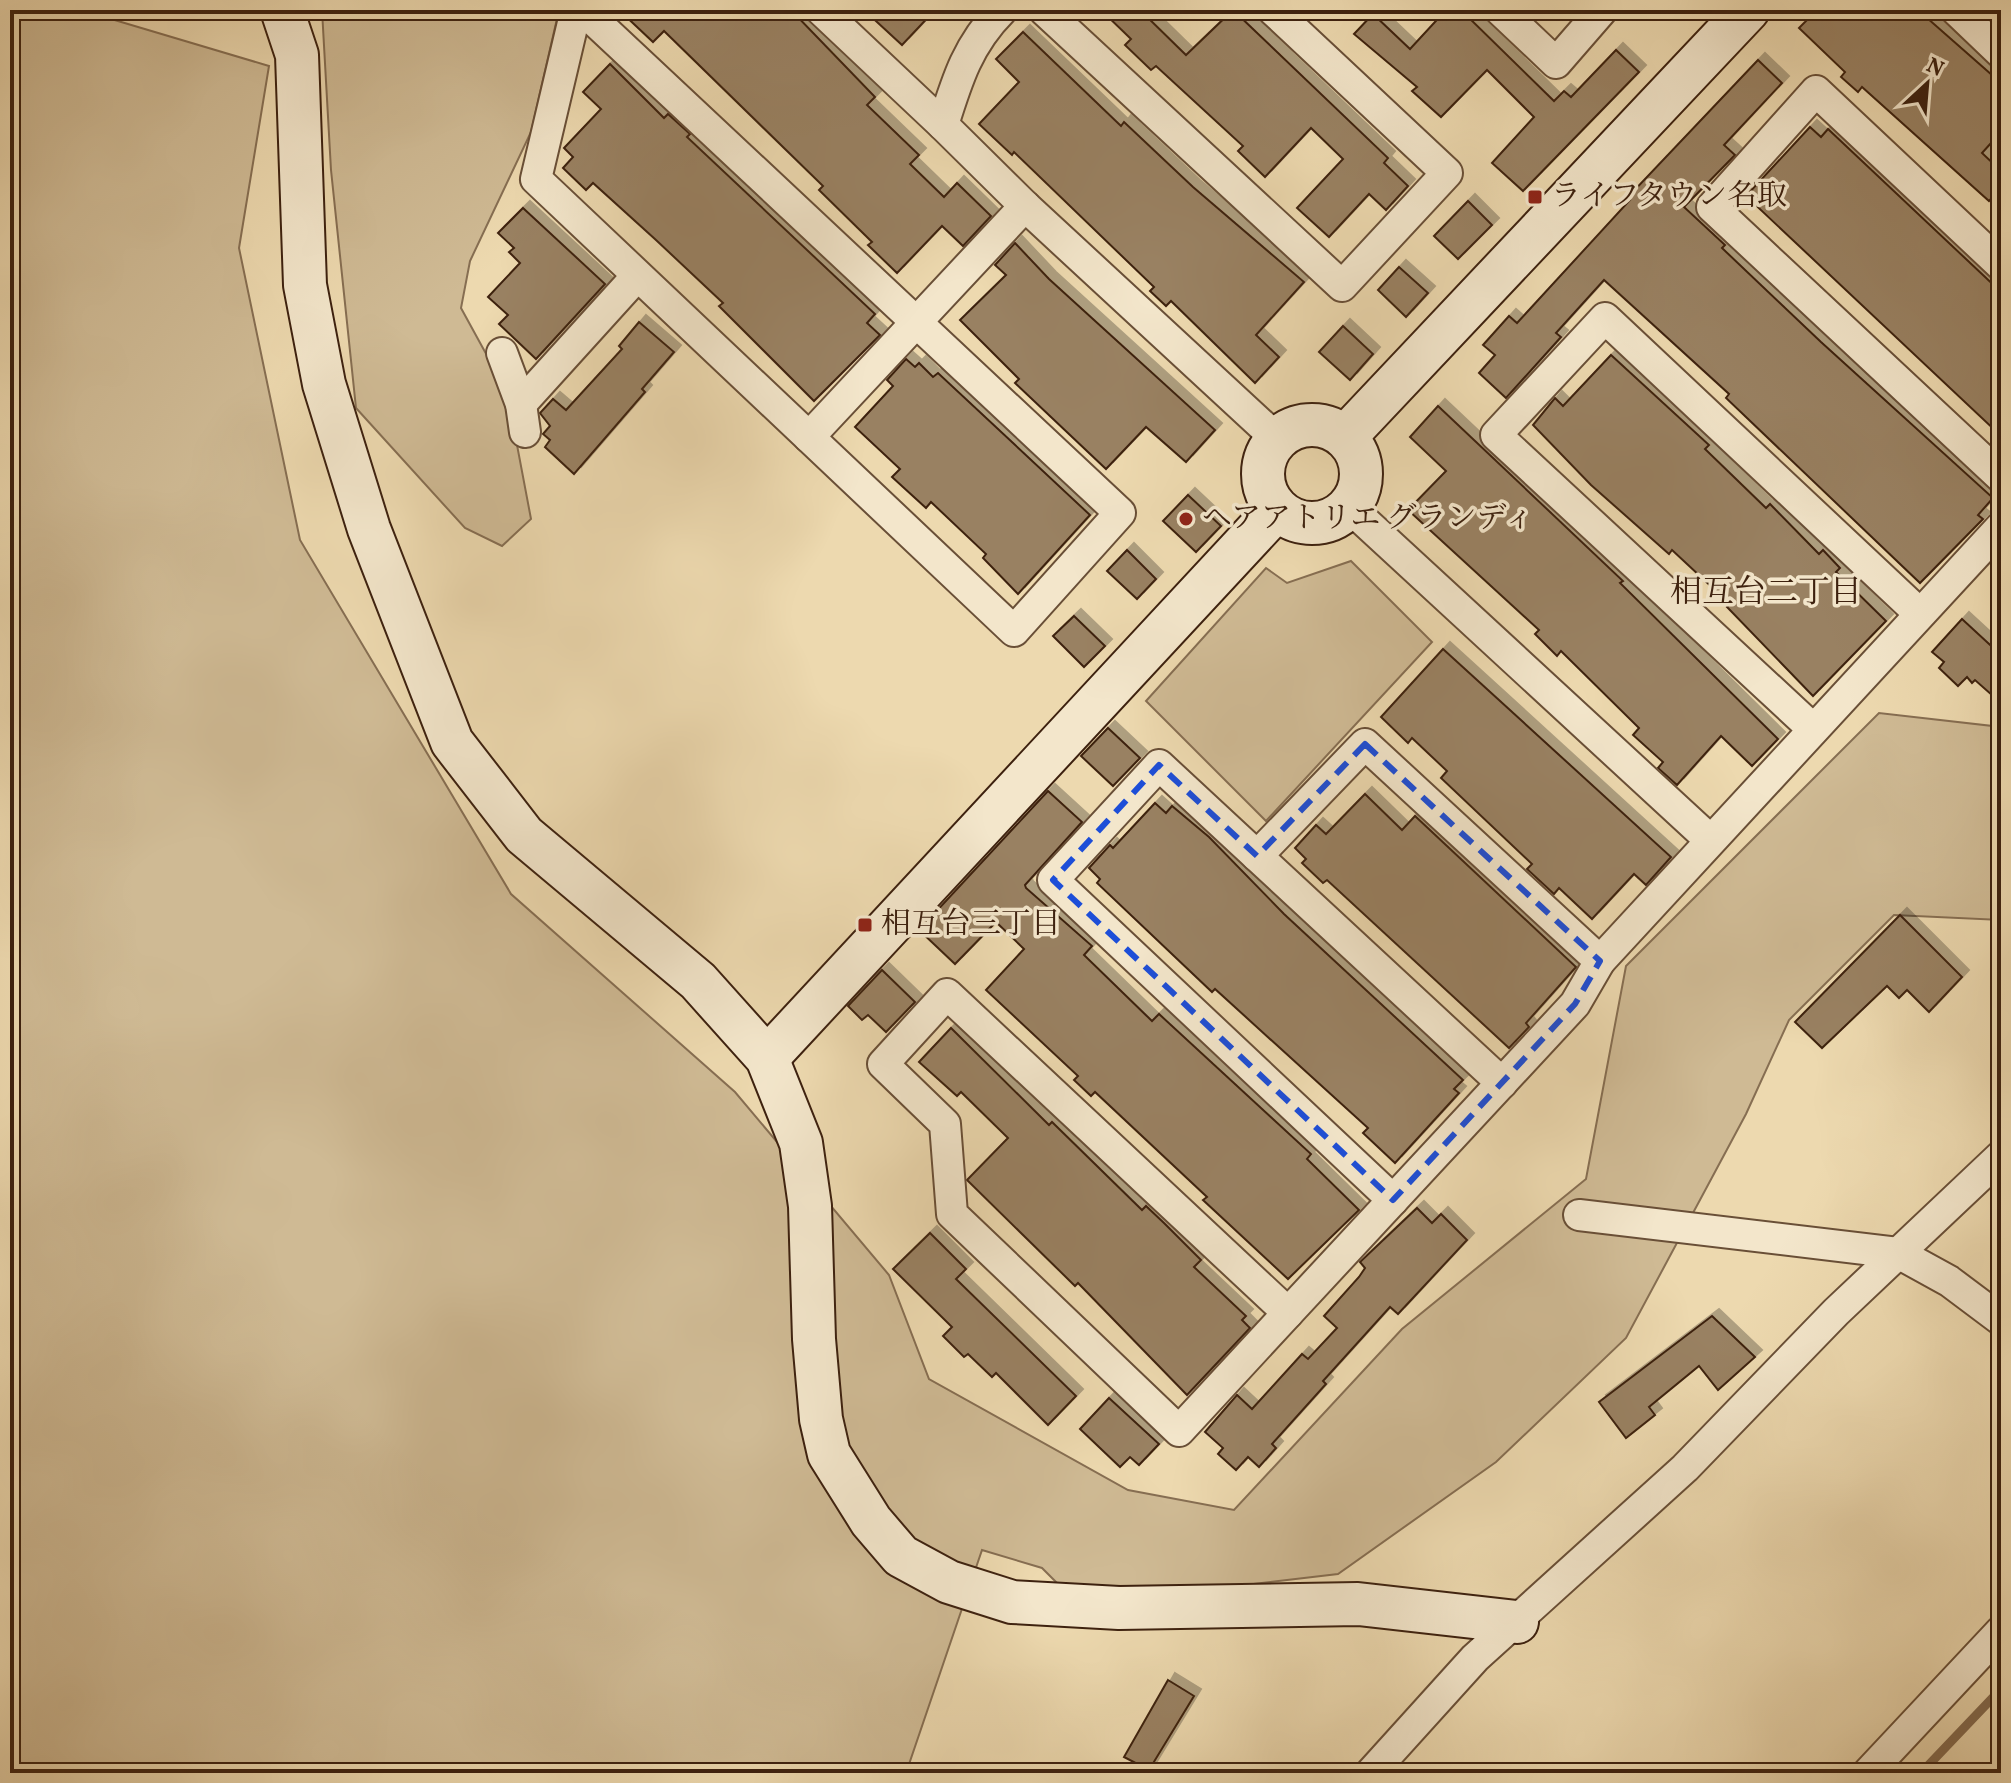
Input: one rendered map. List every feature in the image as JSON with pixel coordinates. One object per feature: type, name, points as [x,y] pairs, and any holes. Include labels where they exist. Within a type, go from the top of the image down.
[{"type":"street","points":[[282,10],[297,55],[305,285],[324,384],[369,529],[452,742],[524,835],[698,981],[767,1058],[801,1143],[810,1206],[817,1379],[829,1454],[871,1521],[901,1556],[949,1582],[1012,1602],[1119,1608],[1358,1604],[1517,1622]]},
{"type":"street","points":[[576,10],[536,179],[1014,631],[1120,513],[583,10]]},
{"type":"street","points":[[821,10],[1025,206],[1277,439]]},
{"type":"street","points":[[943,125],[957,80],[979,33],[1002,10]]},
{"type":"street","points":[[1044,10],[1342,286],[1447,173],[1273,10]]},
{"type":"street","points":[[1500,10],[1556,63],[1602,10]]},
{"type":"street","points":[[1345,437],[1748,10]]},
{"type":"street","points":[[1956,10],[2001,53]]},
{"type":"street","points":[[2001,265],[1816,91],[1712,207],[2001,477]]},
{"type":"street","points":[[809,437],[919,323],[1025,206]]},
{"type":"street","points":[[502,353],[523,418],[637,276]]},
{"type":"street","points":[[1813,729],[1496,435],[1605,318],[1919,613]]},
{"type":"street","points":[[1303,425],[1333,429],[1345,437],[1355,449],[1362,479],[1349,507],[1337,517],[1306,523],[1277,509],[1268,497],[1263,467],[1277,439],[1303,425]]},
{"type":"street","points":[[1349,507],[1709,839]]},
{"type":"street","points":[[767,1058],[1277,509]]},
{"type":"street","points":[[1288,1313],[947,994],[883,1064],[945,1124],[952,1214],[1179,1431],[1575,1004],[1600,961],[1709,839],[2001,527]]},
{"type":"street","points":[[1257,856],[1365,744],[1600,961]]},
{"type":"street","points":[[1393,1200],[1053,880],[1159,765],[1502,1083]]},
{"type":"street","points":[[1371,1773],[1475,1658],[1685,1468],[1898,1253],[2001,1156]]},
{"type":"street","points":[[1579,1215],[1898,1253],[1949,1281],[2001,1320]]},
{"type":"street","points":[[1868,1773],[2001,1631]]},
{"type":"highlighted area","points":[[1365,744],[1600,961],[1575,1004],[1393,1200],[1053,880],[1159,765],[1257,856]]},
{"type":"shaded area","points":[[10,10],[81,10],[269,66],[239,248],[300,540],[511,894],[735,1092],[889,1275],[929,1379],[1128,1490],[1234,1510],[1402,1329],[1586,1179],[1626,966],[1879,713],[2001,727],[2001,920],[1894,915],[1789,1020],[1746,1114],[1626,1338],[1496,1462],[1338,1574],[1212,1589],[1065,1591],[1042,1568],[982,1550],[906,1773],[10,1773]]},
{"type":"shaded area","points":[[322,10],[559,10],[531,132],[470,261],[461,308],[507,392],[531,519],[502,546],[465,528],[356,408],[331,170]]},
{"type":"shaded area","points":[[1351,561],[1432,642],[1266,821],[1146,701],[1266,568],[1287,583]]},
{"type":"building","points":[[619,10],[791,10],[875,97],[867,105],[919,155],[910,164],[944,197],[957,183],[991,216],[963,246],[942,226],[897,273],[868,245],[872,242],[819,190],[823,186],[664,31],[653,42]]},
{"type":"building","points":[[864,10],[935,10],[902,45]]},
{"type":"building","points":[[1101,10],[1140,10],[1186,55],[1233,10],[1388,158],[1384,163],[1408,186],[1386,210],[1369,194],[1329,237],[1297,208],[1343,159],[1311,128],[1265,177],[1238,151],[1243,146],[1156,66],[1151,70],[1125,45],[1131,39]]},
{"type":"building","points":[[1446,10],[1461,10],[1554,101],[1564,91],[1571,97],[1616,50],[1639,72],[1523,191],[1492,163],[1534,117],[1487,70],[1441,117],[1412,91],[1417,87],[1354,34],[1373,14],[1410,49]]},
{"type":"building","points":[[1794,10],[1918,10],[2001,83],[2001,132],[1982,153],[2001,171],[2001,188],[1989,201],[1862,87],[1858,92],[1841,77],[1845,72],[1799,28],[1806,21]]},
{"type":"building","points":[[1023,32],[1121,126],[1124,122],[1193,187],[1304,282],[1256,335],[1279,357],[1255,383],[1171,301],[1166,306],[1150,291],[1154,287],[1014,152],[1012,155],[979,124],[1019,82],[996,59]]},
{"type":"building","points":[[1758,60],[1782,83],[1724,145],[1735,155],[1684,207],[1725,245],[1722,248],[1821,342],[1993,498],[1978,515],[1983,519],[1920,583],[1726,398],[1729,394],[1604,280],[1556,333],[1561,337],[1506,398],[1479,373],[1495,355],[1483,345],[1509,316],[1517,323],[1630,200],[1627,198]]},
{"type":"building","points":[[610,64],[664,118],[668,114],[690,134],[687,137],[875,314],[867,323],[880,335],[814,401],[719,306],[723,303],[656,240],[593,183],[586,190],[563,168],[573,157],[564,148],[601,109],[583,92]]},
{"type":"building","points":[[1810,127],[1821,137],[1828,129],[2001,292],[2001,436],[1746,196]]},
{"type":"building","points":[[1468,201],[1492,225],[1458,259],[1434,236]]},
{"type":"building","points":[[523,208],[605,284],[536,359],[499,324],[508,315],[488,297],[520,263],[509,252],[514,248],[498,233]]},
{"type":"building","points":[[1015,243],[1049,279],[1215,430],[1186,462],[1146,427],[1106,469],[1015,383],[1019,379],[960,320],[1006,275],[995,265]]},
{"type":"building","points":[[1399,267],[1428,293],[1406,317],[1378,290]]},
{"type":"building","points":[[639,322],[674,352],[642,389],[645,392],[574,474],[545,447],[550,440],[543,434],[550,426],[540,413],[553,399],[566,410],[622,349],[619,346]]},
{"type":"building","points":[[1343,326],[1373,354],[1350,380],[1319,352]]},
{"type":"building","points":[[1611,355],[1709,445],[1705,449],[1766,508],[1770,504],[1819,554],[1823,550],[1840,568],[1836,572],[1886,621],[1813,696],[1727,607],[1730,604],[1672,550],[1669,554],[1591,485],[1533,425],[1555,398],[1563,406]]},
{"type":"building","points":[[906,359],[915,367],[919,363],[933,377],[938,373],[1090,515],[1018,594],[983,558],[986,554],[931,502],[926,508],[892,477],[900,469],[855,427],[893,386],[887,380]]},
{"type":"building","points":[[1438,406],[1623,581],[1620,583],[1778,739],[1752,766],[1721,736],[1677,785],[1658,768],[1663,762],[1633,735],[1639,728],[1561,651],[1557,656],[1535,634],[1539,630],[1408,510],[1446,471],[1410,437]]},
{"type":"building","points":[[1188,495],[1221,526],[1196,552],[1163,521]]},
{"type":"building","points":[[1127,550],[1156,579],[1137,599],[1107,571]]},
{"type":"building","points":[[1074,616],[1105,646],[1084,667],[1053,636]]},
{"type":"building","points":[[1962,619],[2001,655],[2001,703],[1975,680],[1972,683],[1967,677],[1958,686],[1939,668],[1944,662],[1932,652]]},
{"type":"building","points":[[1443,649],[1671,857],[1646,885],[1634,874],[1592,919],[1559,888],[1554,894],[1527,869],[1532,864],[1441,778],[1447,771],[1412,738],[1408,743],[1381,717]]},
{"type":"building","points":[[1108,728],[1140,758],[1113,786],[1081,756]]},
{"type":"building","points":[[1048,791],[1082,822],[1025,885],[1026,888],[1092,946],[1084,955],[1152,1021],[1159,1014],[1311,1154],[1307,1159],[1359,1210],[1288,1279],[1203,1200],[1207,1197],[1095,1092],[1091,1096],[1074,1080],[1078,1076],[986,990],[1024,949],[996,922],[955,964],[919,930]]},
{"type":"building","points":[[1365,794],[1402,830],[1415,816],[1576,967],[1526,1023],[1529,1027],[1509,1048],[1327,880],[1323,883],[1302,863],[1306,859],[1295,848],[1316,825],[1326,834]]},
{"type":"building","points":[[1155,803],[1166,813],[1172,806],[1209,837],[1284,914],[1463,1080],[1454,1089],[1459,1093],[1395,1163],[1363,1133],[1368,1128],[1215,989],[1212,992],[1097,883],[1100,879],[1089,868],[1110,845],[1113,848]]},
{"type":"building","points":[[1900,915],[1962,977],[1929,1012],[1907,990],[1899,998],[1887,986],[1822,1048],[1795,1022]]},
{"type":"building","points":[[882,970],[915,1002],[886,1032],[868,1015],[862,1020],[848,1006]]},
{"type":"building","points":[[951,1028],[1049,1125],[1052,1122],[1142,1210],[1146,1206],[1164,1223],[1201,1260],[1194,1267],[1246,1316],[1242,1320],[1250,1328],[1187,1395],[1078,1283],[1075,1286],[967,1180],[1008,1138],[961,1092],[957,1096],[919,1062]]},
{"type":"building","points":[[1417,1208],[1432,1223],[1441,1214],[1467,1240],[1398,1314],[1390,1307],[1323,1381],[1326,1384],[1272,1444],[1276,1448],[1259,1467],[1248,1457],[1236,1470],[1218,1454],[1223,1448],[1205,1432],[1237,1395],[1252,1409],[1302,1354],[1308,1359],[1337,1328],[1324,1316],[1365,1268],[1360,1262]]},
{"type":"building","points":[[930,1233],[966,1269],[956,1279],[1076,1396],[1048,1425],[996,1373],[992,1377],[968,1354],[964,1357],[943,1336],[952,1327],[893,1269]]},
{"type":"building","points":[[1712,1316],[1755,1357],[1718,1390],[1699,1366],[1649,1407],[1655,1415],[1626,1438],[1599,1402]]},
{"type":"building","points":[[1109,1398],[1159,1444],[1139,1465],[1130,1457],[1120,1467],[1080,1429]]},
{"type":"building","points":[[1168,1680],[1194,1696],[1149,1770],[1124,1757]]},
{"type":"waterway","points":[[1921,1773],[2001,1689]]},
{"type":"place","name":"ライフタウン名取","points":[[1535,197]]},
{"type":"place","name":"ヘアアトリエ グランディ","points":[[1186,519]]},
{"type":"place","name":"相互台三丁目","points":[[865,925]]},
{"type":"district","name":"相互台二丁目","points":[[1766,594]]}]
